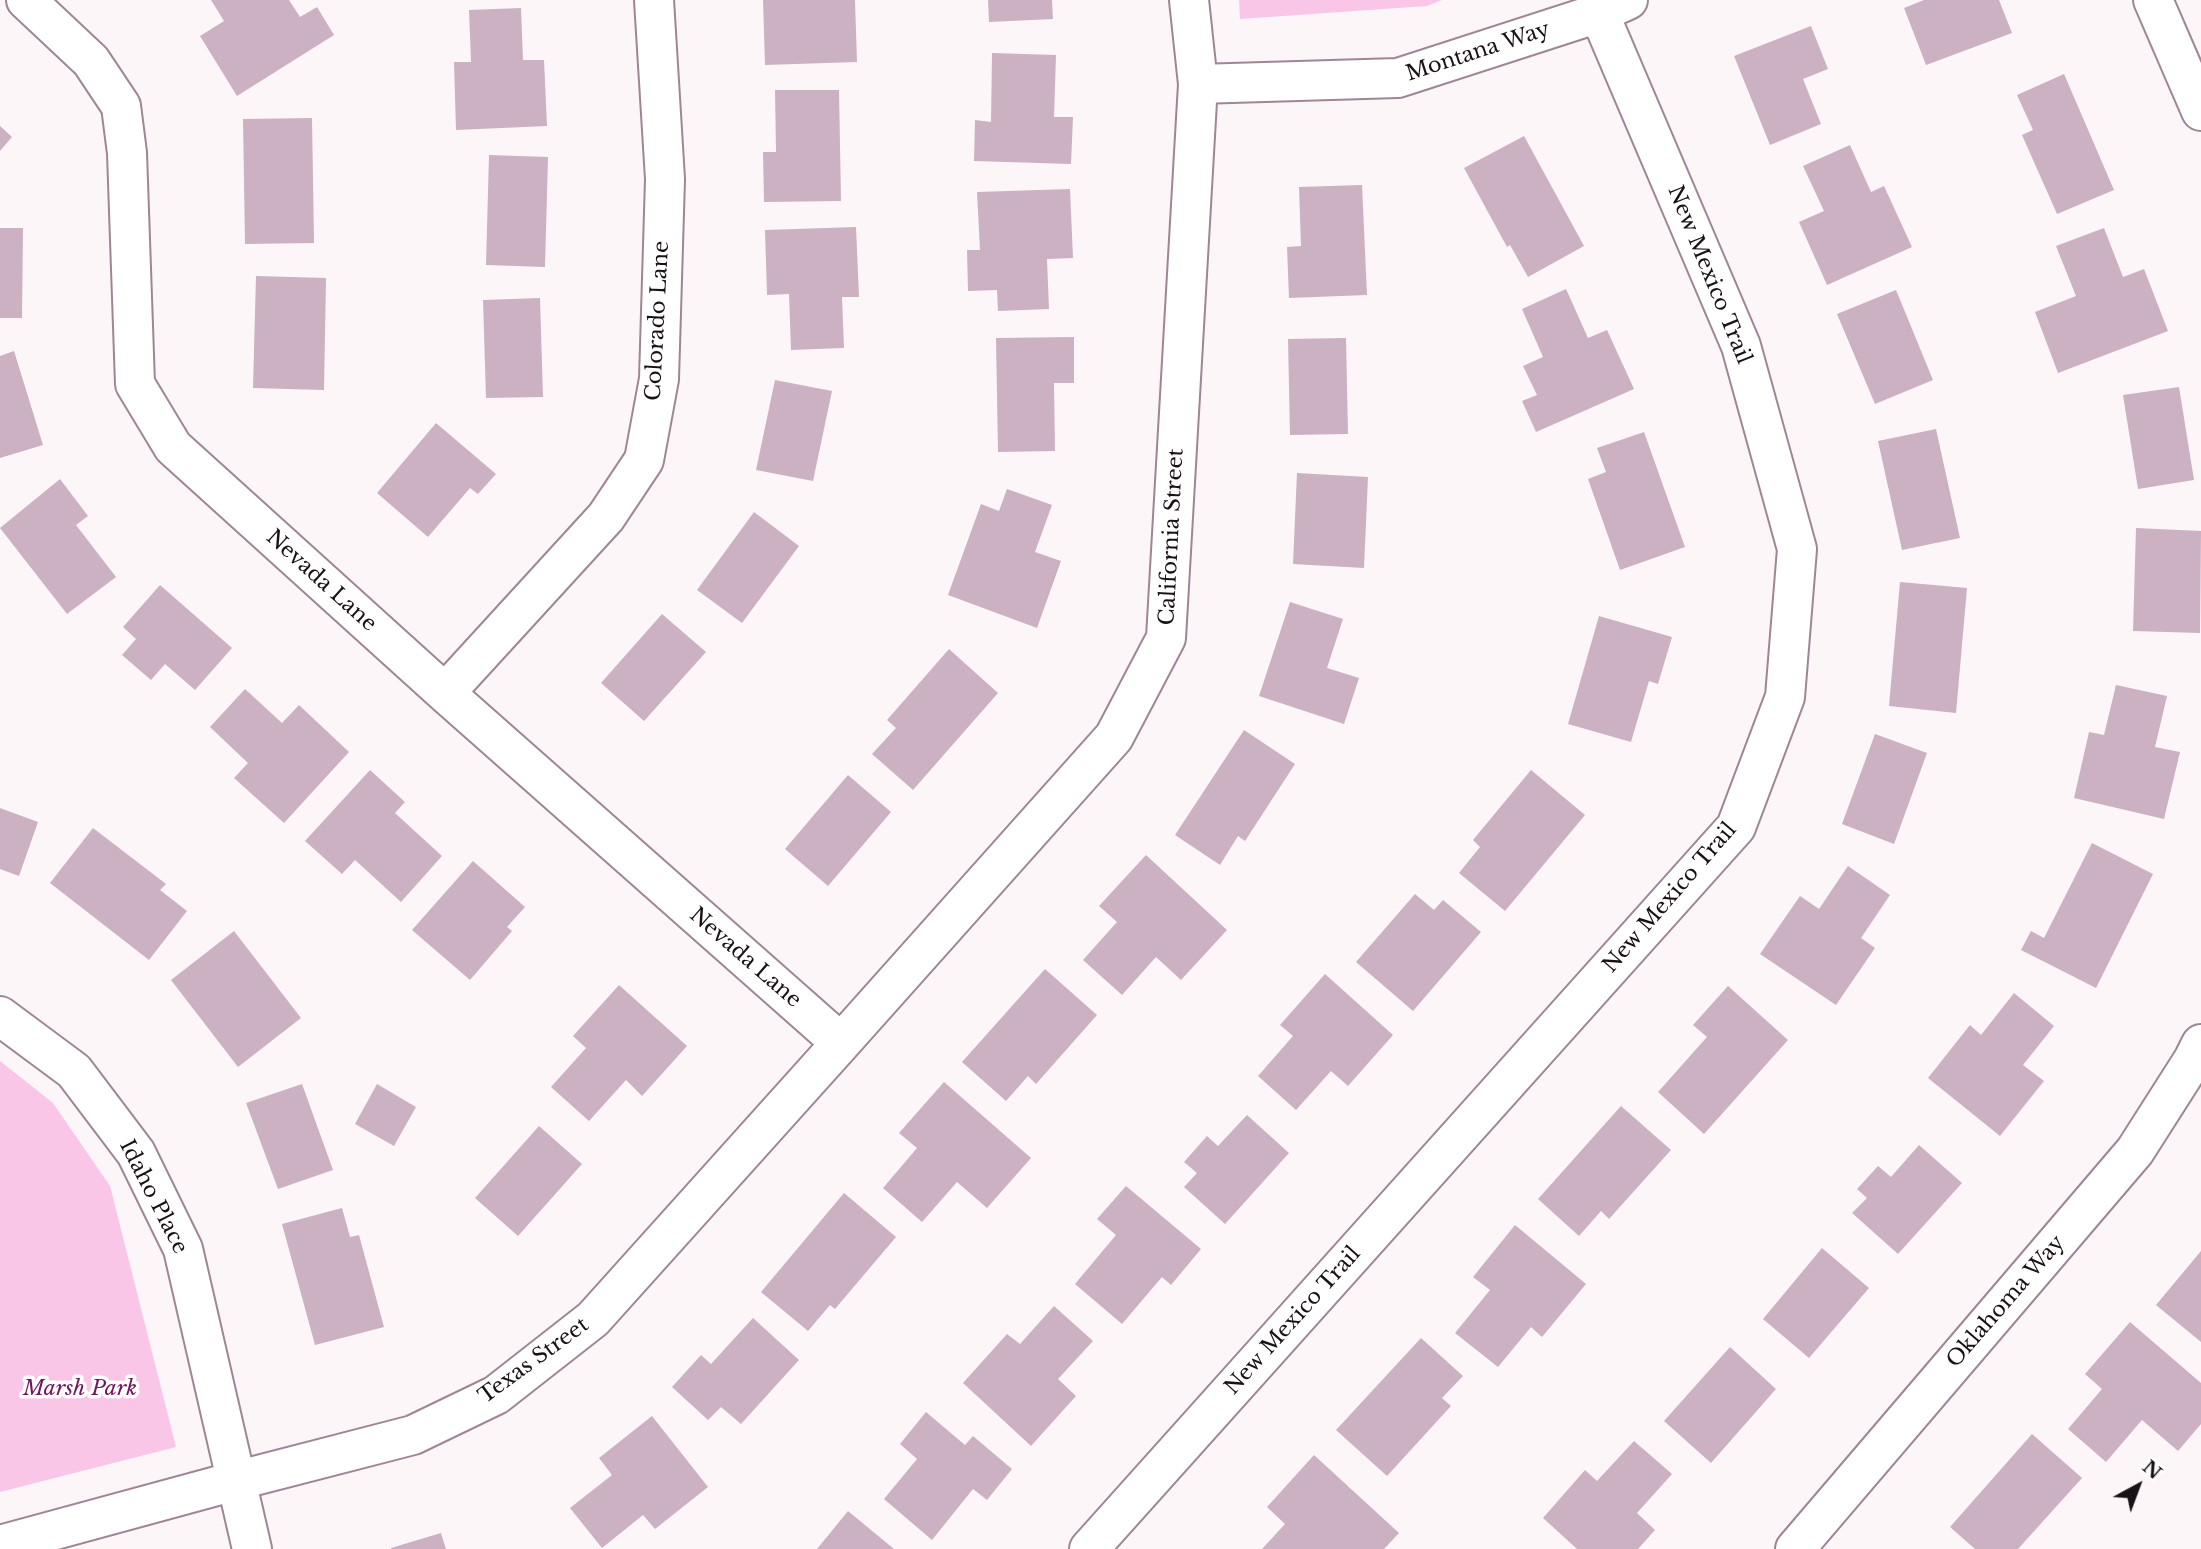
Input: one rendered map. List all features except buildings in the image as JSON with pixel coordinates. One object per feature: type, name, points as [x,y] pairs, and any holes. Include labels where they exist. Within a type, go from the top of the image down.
[{"type":"street","name":"Nevada Lane","points":[[26,0],[92,61],[121,106],[127,153],[135,384],[173,447],[445,693],[841,1043]]},
{"type":"street","name":"Colorado Lane","points":[[445,693],[606,517],[644,460],[659,379],[665,179],[654,0]]},
{"type":"street","name":"California Street","points":[[841,1043],[1114,737],[1166,638],[1198,84],[1189,0]]},
{"type":"street","points":[[2153,0],[2201,111]]},
{"type":"street","name":"Montana Way","points":[[1198,84],[1398,78],[1614,6]]},
{"type":"street","name":"New Mexico Trail","points":[[1089,1549],[1736,827],[1785,697],[1797,549],[1741,346],[1614,6]]},
{"type":"street","name":"Idaho Place","points":[[0,1016],[74,1071],[136,1153],[183,1250],[252,1549]]},
{"type":"street","name":"Texas Street","points":[[0,1545],[413,1435],[496,1395],[593,1319],[841,1043]]},
{"type":"street","name":"Oklahoma Way","points":[[1795,1549],[2135,1151],[2201,1044]]},
{"type":"green space","points":[[1239,0],[1442,0],[1427,6],[1240,19]]},
{"type":"green space","name":"Marsh Park","points":[[0,1061],[53,1103],[110,1186],[176,1447],[0,1492]]}]
